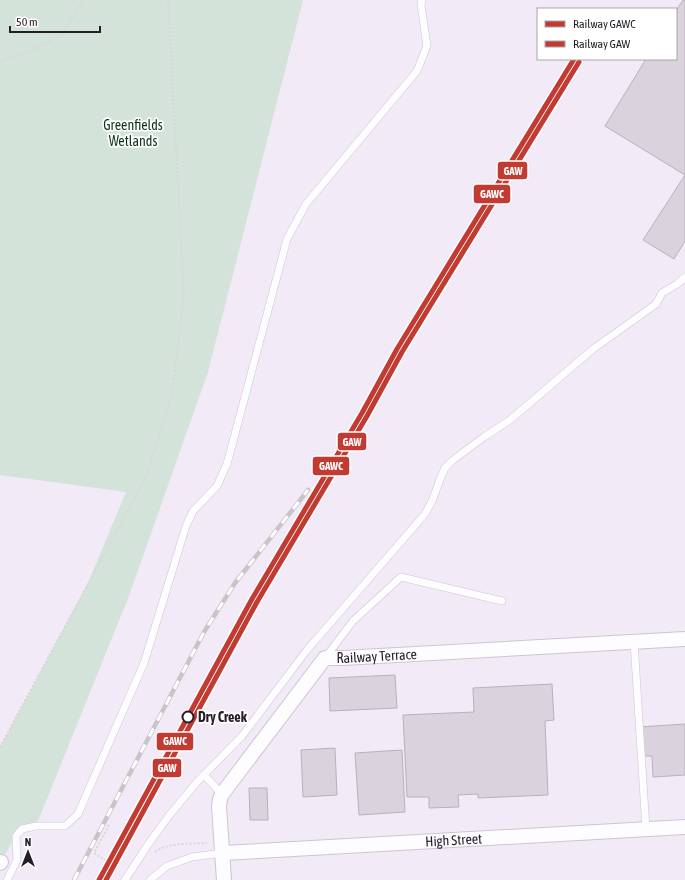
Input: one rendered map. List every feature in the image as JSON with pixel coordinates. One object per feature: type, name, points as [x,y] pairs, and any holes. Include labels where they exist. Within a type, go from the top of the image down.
[{"type":"street","name":"Railway Terrace","points":[[222,794],[325,658],[685,639]]},
{"type":"street","points":[[222,794],[219,806],[224,880]]},
{"type":"street","name":"High Street","points":[[223,853],[685,827]]},
{"type":"lane","points":[[8,880],[17,860],[16,836],[22,829],[36,826],[65,826],[78,814],[144,663],[186,526],[193,511],[217,486],[227,464],[287,239],[306,204],[418,71],[427,46],[421,5],[422,0]]},
{"type":"lane","points":[[125,880],[171,813],[204,775],[242,736],[307,650],[425,514],[432,501],[441,477],[453,460],[510,420],[593,349],[656,304],[662,293],[685,277]]},
{"type":"lane","points":[[325,658],[353,621],[401,577],[502,601]]},
{"type":"lane","points":[[634,642],[646,829]]},
{"type":"lane","points":[[204,775],[222,794]]},
{"type":"lane","points":[[150,880],[167,866],[185,859],[223,853]]},
{"type":"path","points":[[0,62],[37,48],[63,34],[83,0]]},
{"type":"path","points":[[0,747],[147,475],[172,394],[184,296],[168,0]]},
{"type":"path","points":[[109,826],[94,853],[110,863],[114,862]]},
{"type":"path","points":[[108,880],[115,868],[114,862],[134,830]]},
{"type":"path","points":[[154,853],[170,846],[207,844]]},
{"type":"green space","name":"Greenfields Wetlands","points":[[0,0],[303,0],[208,372],[129,596],[36,826],[16,836],[0,863],[0,747],[87,585],[126,492],[0,475]]},
{"type":"building","points":[[683,0],[685,0],[685,175],[605,126],[645,60],[677,60],[677,9]]},
{"type":"building","points":[[685,175],[685,241],[674,259],[643,240]]},
{"type":"building","points":[[395,675],[397,708],[330,711],[329,678]]},
{"type":"building","points":[[552,684],[554,720],[545,721],[548,795],[478,798],[478,794],[458,795],[459,807],[429,808],[429,797],[407,797],[403,715],[474,712],[473,688]]},
{"type":"building","points":[[685,724],[685,775],[653,777],[652,756],[641,756],[639,727]]},
{"type":"building","points":[[335,748],[337,795],[303,797],[301,750]]},
{"type":"building","points":[[402,750],[405,812],[359,815],[355,753]]},
{"type":"building","points":[[249,788],[267,788],[268,820],[250,820]]},
{"type":"railway","points":[[74,880],[204,632],[235,583],[308,490]]},
{"type":"rail line","name":"GAWC","points":[[99,880],[252,599],[362,413],[397,349],[573,60]]},
{"type":"rail line","name":"GAW","points":[[106,880],[257,602],[367,416],[402,352],[579,62]]},
{"type":"place","name":"Dry Creek","points":[[188,717]]}]
